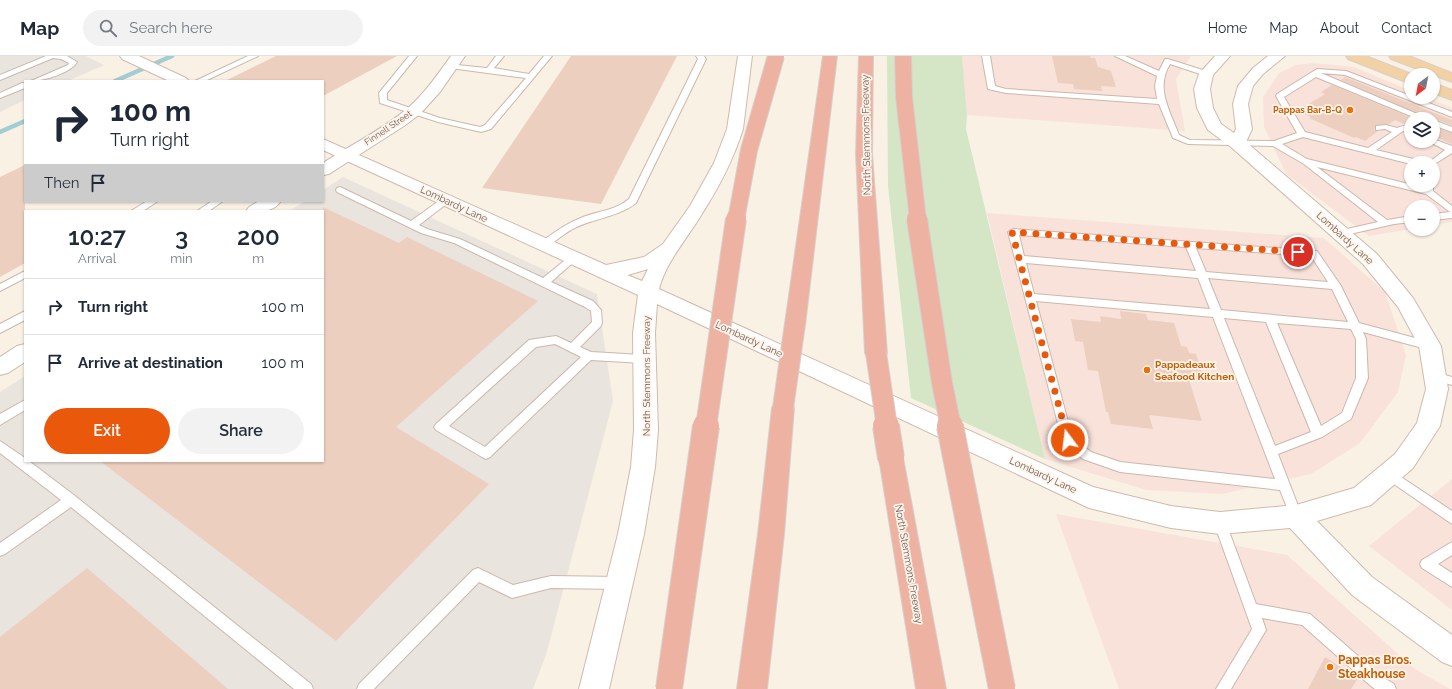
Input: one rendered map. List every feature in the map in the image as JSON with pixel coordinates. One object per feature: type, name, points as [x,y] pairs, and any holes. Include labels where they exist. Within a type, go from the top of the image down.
[{"type":"highway","points":[[670,689],[739,196],[749,150],[776,56]]},
{"type":"highway","name":"North Stemmons Freeway","points":[[866,56],[864,154],[876,354],[890,458],[931,689]]},
{"type":"highway","points":[[903,56],[904,97],[913,189],[942,383],[1002,689]]},
{"type":"highway","points":[[752,689],[771,534],[783,408],[825,100],[823,60]]},
{"type":"main road","points":[[1347,56],[1374,64],[1404,76]]},
{"type":"main road","points":[[1396,56],[1452,78]]},
{"type":"main road","points":[[1440,91],[1452,95]]},
{"type":"street","points":[[127,56],[176,79]]},
{"type":"street","name":"North Stemmons Freeway","points":[[594,689],[639,501],[645,449],[644,359],[648,292],[654,276],[669,249],[693,215],[714,180],[732,140],[735,129],[745,56]]},
{"type":"street","points":[[1206,74],[1223,56]]},
{"type":"street","points":[[1237,143],[1244,129],[1240,114],[1244,85],[1257,71],[1278,56]]},
{"type":"street","name":"Finnell Street","points":[[324,169],[398,123],[414,111],[435,88],[454,61]]},
{"type":"street","name":"Lombardy Lane","points":[[324,144],[648,292],[1089,497],[1171,517],[1220,523],[1296,516],[1362,497],[1390,474],[1404,461],[1428,426],[1437,389],[1444,379],[1430,346],[1402,298],[1370,259],[1237,143],[1214,126],[1205,108],[1202,89],[1206,74]]},
{"type":"street","points":[[258,210],[270,202]]},
{"type":"street","points":[[603,272],[651,262],[669,249]]},
{"type":"street","points":[[0,367],[24,353]]},
{"type":"street","points":[[1296,516],[1362,586],[1452,652]]},
{"type":"lane","points":[[0,78],[52,56],[63,57],[73,62],[71,66],[38,80]]},
{"type":"lane","points":[[201,80],[254,56]]},
{"type":"lane","points":[[413,56],[383,93],[383,101],[438,120],[481,130],[488,127],[548,56]]},
{"type":"lane","points":[[489,70],[500,56]]},
{"type":"lane","points":[[543,245],[560,232],[573,225],[617,211],[628,206],[633,201],[702,59],[700,56]]},
{"type":"lane","points":[[986,56],[991,87],[1006,91],[1162,102]]},
{"type":"lane","points":[[1119,56],[1161,75]]},
{"type":"lane","points":[[1206,74],[1165,59],[1158,89],[1176,136],[1188,142],[1275,144],[1302,134],[1404,159]]},
{"type":"lane","points":[[454,61],[489,70],[531,76]]},
{"type":"lane","points":[[1302,134],[1280,96],[1320,71],[1346,73],[1452,115]]},
{"type":"lane","points":[[1315,74],[1408,112]]},
{"type":"lane","points":[[0,96],[24,86]]},
{"type":"lane","points":[[1440,125],[1452,130]]},
{"type":"lane","points":[[1379,128],[1386,127],[1398,131]]},
{"type":"lane","points":[[1370,150],[1404,128]]},
{"type":"lane","points":[[1352,146],[1362,139]]},
{"type":"lane","points":[[1275,144],[1304,161],[1385,223]]},
{"type":"lane","points":[[1440,144],[1452,149]]},
{"type":"lane","points":[[1440,157],[1452,149]]},
{"type":"lane","points":[[1304,161],[1404,183]]},
{"type":"lane","points":[[340,190],[424,231],[457,241],[589,304],[596,310],[597,323],[572,348]]},
{"type":"lane","points":[[1432,192],[1452,210]]},
{"type":"lane","points":[[412,225],[446,200]]},
{"type":"lane","points":[[138,210],[152,202]]},
{"type":"lane","points":[[204,210],[217,202]]},
{"type":"lane","points":[[1440,216],[1452,215]]},
{"type":"lane","points":[[1341,233],[1404,220]]},
{"type":"lane","points":[[1271,452],[1318,434],[1347,416],[1362,378],[1361,339],[1336,286],[1314,253],[1012,232],[1068,440],[1087,456],[1120,467],[1284,485]]},
{"type":"lane","points":[[1190,244],[1296,516]]},
{"type":"lane","points":[[544,283],[573,258]]},
{"type":"lane","points":[[1020,259],[1336,286]]},
{"type":"lane","points":[[0,288],[24,275]]},
{"type":"lane","points":[[1030,297],[1355,326],[1430,346]]},
{"type":"lane","points":[[0,329],[24,316]]},
{"type":"lane","points":[[1270,318],[1318,434]]},
{"type":"lane","points":[[588,356],[486,454],[440,427],[534,344],[556,340],[588,356],[644,359]]},
{"type":"lane","points":[[0,420],[24,405]]},
{"type":"lane","points":[[0,446],[71,500],[306,689]]},
{"type":"lane","points":[[1390,474],[1452,518]]},
{"type":"lane","points":[[0,550],[71,500]]},
{"type":"lane","points":[[1220,523],[1259,630],[1223,689]]},
{"type":"lane","points":[[1452,548],[1427,564],[1452,581]]},
{"type":"lane","points":[[364,689],[478,574],[512,592],[551,582],[619,583]]},
{"type":"lane","points":[[1252,610],[1305,619],[1376,681],[1389,689]]},
{"type":"shaded area","points":[[0,56],[86,56],[104,65],[70,80],[24,80],[24,100],[0,112]]},
{"type":"shaded area","points":[[962,56],[1191,56],[1176,79],[1185,131],[967,115]]},
{"type":"shaded area","points":[[1314,63],[1354,67],[1404,88],[1404,104],[1440,103],[1452,108],[1452,222],[1440,224],[1440,200],[1404,200],[1404,230],[1369,236],[1286,174],[1264,127],[1263,97],[1279,73],[1296,65]]},
{"type":"shaded area","points":[[343,177],[597,294],[613,401],[546,655],[533,689],[0,689],[0,392],[24,377],[24,462],[324,462],[324,210],[291,210],[303,202],[324,202],[324,189]]},
{"type":"shaded area","points":[[987,213],[1324,238],[1385,292],[1406,355],[1398,392],[1360,443],[1311,474],[1222,494],[1146,490],[1045,459]]},
{"type":"shaded area","points":[[1452,479],[1452,610],[1369,546]]},
{"type":"shaded area","points":[[1056,514],[1287,555],[1415,669],[1450,689],[1119,689]]},
{"type":"green space","points":[[887,56],[962,56],[967,115],[966,129],[1045,459],[911,398],[888,186]]},
{"type":"building","points":[[276,56],[397,56],[324,95],[324,80],[227,80]]},
{"type":"building","points":[[571,56],[677,56],[601,204],[482,188]]},
{"type":"building","points":[[1052,56],[1090,56],[1091,58],[1095,58],[1098,67],[1111,71],[1116,87],[1101,86],[1102,91],[1074,89],[1073,84],[1058,83]]},
{"type":"building","points":[[1345,77],[1404,101],[1404,104],[1412,104],[1432,112],[1414,112],[1341,80]]},
{"type":"building","name":"Pappas Bar-B-Q","points":[[1332,85],[1404,115],[1404,124],[1395,120],[1389,124],[1376,125],[1374,130],[1378,131],[1365,141],[1356,137],[1354,138],[1309,118],[1311,117],[1300,112],[1307,108],[1304,107],[1325,94],[1321,92]]},
{"type":"building","points":[[1440,115],[1452,120],[1452,125],[1440,121]]},
{"type":"building","points":[[1440,129],[1452,133],[1452,144],[1440,139]]},
{"type":"building","points":[[24,165],[24,264],[0,277],[0,177]]},
{"type":"building","points":[[323,207],[399,243],[407,237],[538,301],[396,427],[489,484],[336,641],[101,462],[324,462]]},
{"type":"building","name":"Pappadeaux Seafood Kitchen","points":[[1120,311],[1146,314],[1148,320],[1174,323],[1181,346],[1187,347],[1189,353],[1196,354],[1205,382],[1189,380],[1202,421],[1149,415],[1153,429],[1111,424],[1108,412],[1106,412],[1098,371],[1088,370],[1083,342],[1075,341],[1071,319],[1101,322],[1100,316],[1121,319]]},
{"type":"building","points":[[87,568],[228,689],[0,689],[0,637]]},
{"type":"building","name":"Pappas Bros. Steakhouse","points":[[1325,657],[1358,678],[1351,689],[1308,689]]},
{"type":"waterway","points":[[117,80],[172,56]]},
{"type":"waterway","points":[[0,132],[24,121]]},
{"type":"place","name":"Pappas Bar-B-Q","points":[[1350,110]]},
{"type":"place","name":"Pappadeaux Seafood Kitchen","points":[[1147,370]]},
{"type":"place","name":"Pappas Bros. Steakhouse","points":[[1330,667]]},
{"type":"route","points":[[1068,440],[1012,232],[1298,252]]}]
